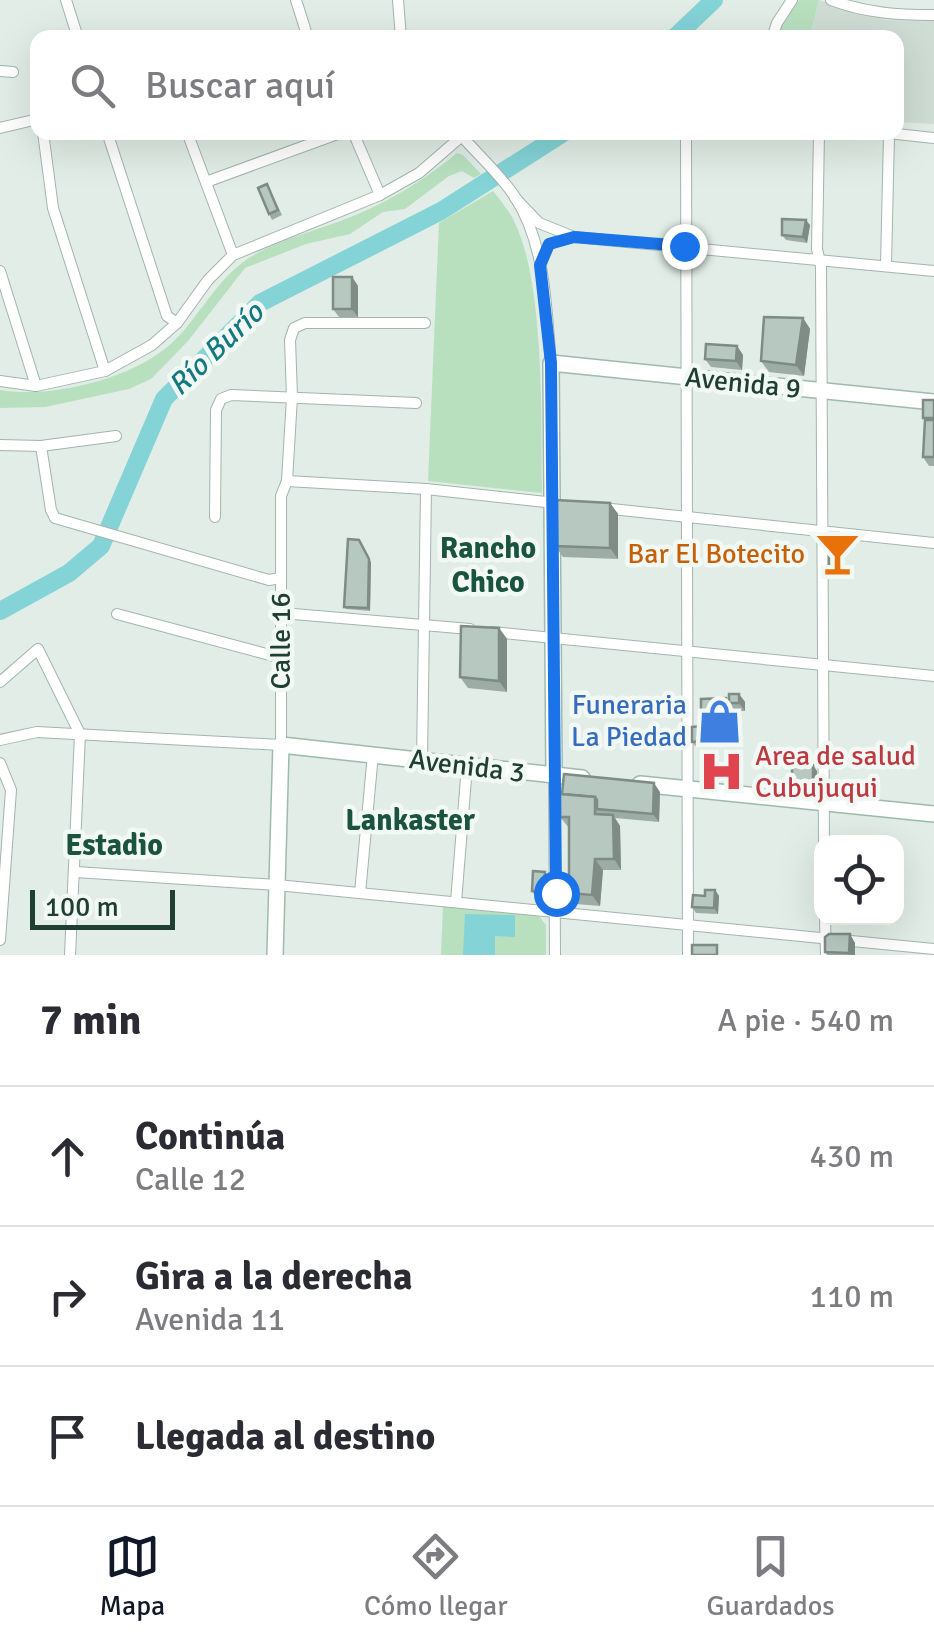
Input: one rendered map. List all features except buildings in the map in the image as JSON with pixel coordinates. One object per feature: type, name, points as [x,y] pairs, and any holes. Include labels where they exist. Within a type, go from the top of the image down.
[{"type":"street","points":[[66,0],[75,30]]},
{"type":"street","points":[[296,0],[305,30]]},
{"type":"street","points":[[398,0],[400,30]]},
{"type":"street","points":[[775,30],[792,0]]},
{"type":"street","points":[[831,0],[888,16],[934,16]]},
{"type":"street","points":[[0,71],[13,72]]},
{"type":"street","points":[[0,128],[30,121]]},
{"type":"street","points":[[904,135],[934,138]]},
{"type":"street","points":[[44,140],[53,208],[105,371]]},
{"type":"street","points":[[111,140],[167,316],[177,323]]},
{"type":"street","points":[[190,140],[234,255]]},
{"type":"street","points":[[206,182],[321,140]]},
{"type":"street","points":[[356,140],[380,195]]},
{"type":"street","points":[[0,381],[36,386],[105,371],[152,345],[177,323],[208,280],[234,255],[380,195],[419,173],[454,140]]},
{"type":"street","points":[[465,140],[538,223],[574,237],[934,271]]},
{"type":"street","points":[[686,140],[688,955]]},
{"type":"street","points":[[819,140],[824,835]]},
{"type":"street","points":[[883,140],[886,266]]},
{"type":"street","points":[[512,194],[540,265],[551,363],[555,955]]},
{"type":"street","points":[[540,265],[549,244],[574,237]]},
{"type":"street","points":[[0,271],[36,386]]},
{"type":"street","name":"Calle 16","points":[[275,955],[281,745],[281,496],[287,481],[292,397],[290,340],[294,328],[305,323],[425,323]]},
{"type":"street","name":"Avenida 9","points":[[551,363],[934,402]]},
{"type":"street","points":[[216,517],[216,410],[222,399],[231,395],[416,403]]},
{"type":"street","points":[[0,445],[41,446],[116,436]]},
{"type":"street","points":[[41,446],[55,518],[269,580],[281,578]]},
{"type":"street","points":[[287,481],[426,489],[572,505]]},
{"type":"street","points":[[422,760],[426,489]]},
{"type":"street","points":[[590,506],[934,542]]},
{"type":"street","points":[[282,613],[934,676]]},
{"type":"street","points":[[116,614],[282,658]]},
{"type":"street","points":[[0,682],[38,649],[80,734],[70,955]]},
{"type":"street","name":"Avenida 3","points":[[0,740],[30,732],[281,745],[591,779]]},
{"type":"street","points":[[360,893],[373,754]]},
{"type":"street","points":[[0,763],[11,790],[0,940]]},
{"type":"street","points":[[456,902],[468,766]]},
{"type":"street","points":[[630,783],[934,814]]},
{"type":"street","points":[[76,872],[276,885],[934,950]]},
{"type":"street","points":[[826,925],[826,955]]},
{"type":"shaded area","points":[[819,0],[886,20],[934,21],[934,124],[904,122],[904,30],[812,30]]},
{"type":"green space","points":[[799,0],[819,0],[812,30],[781,28]]},
{"type":"green space","points":[[457,153],[481,174],[474,178],[462,171],[449,176],[405,209],[383,212],[350,234],[306,244],[245,268],[188,341],[151,379],[129,389],[45,407],[0,408],[0,390],[69,388],[141,364],[177,338],[242,263],[281,242],[379,204],[414,185]]},
{"type":"green space","points":[[493,191],[515,223],[532,282],[541,393],[542,493],[428,481],[439,223]]},
{"type":"green space","points":[[443,906],[535,911],[546,925],[546,955],[441,955]]},
{"type":"water","points":[[465,914],[515,915],[515,937],[495,936],[495,955],[463,955]]},
{"type":"waterway","name":"Río Burío","points":[[682,30],[714,0]]},
{"type":"waterway","name":"Río Burío","points":[[0,611],[69,573],[101,546],[164,399],[260,303],[441,211],[552,140]]},
{"type":"place","name":"Bar El Botecito","points":[[838,554]]},
{"type":"place","name":"Funeraria La Piedad","points":[[720,721]]},
{"type":"place","name":"Area de salud Cubujuqui","points":[[722,772]]},
{"type":"district","name":"Rancho Chico","points":[[488,565]]},
{"type":"district","name":"Lankaster","points":[[410,820]]},
{"type":"district","name":"Estadio","points":[[114,845]]},
{"type":"route","points":[[556,893],[551,363],[540,265],[549,244],[574,237],[684,246]]}]
